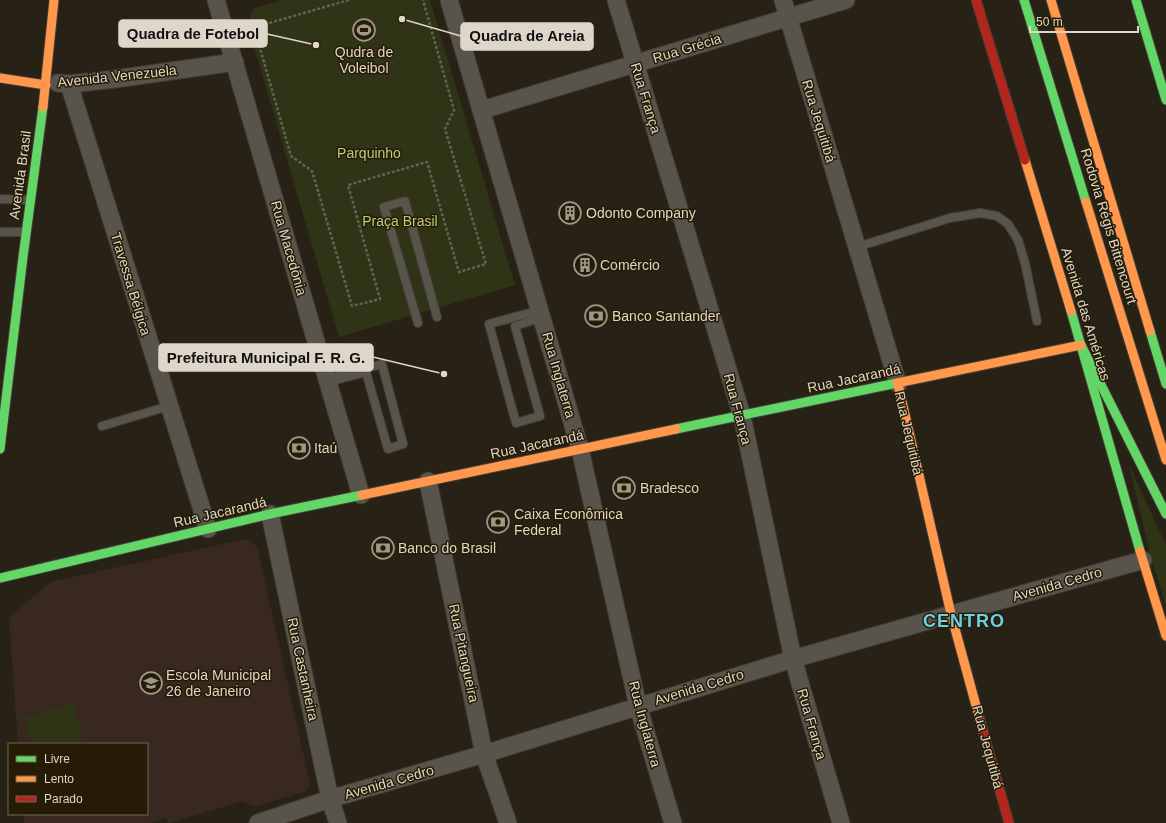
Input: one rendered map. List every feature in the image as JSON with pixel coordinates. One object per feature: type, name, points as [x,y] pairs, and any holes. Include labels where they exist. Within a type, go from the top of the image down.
[{"type":"main road","name":"Avenida Brasil","points":[[0,449],[30,200],[46,84],[54,0]]},
{"type":"main road","name":"Avenida das Américas","points":[[976,0],[1082,345],[1166,636]]},
{"type":"main road","name":"Rodovia Régis Bittencourt","points":[[1024,0],[1166,460]]},
{"type":"main road","name":"Rodovia Régis Bittencourt","points":[[1051,0],[1166,384]]},
{"type":"main road","points":[[1136,0],[1165,96]]},
{"type":"main road","name":"Avenida Venezuela","points":[[0,78],[46,84]]},
{"type":"main road","name":"Rua Jacarandá","points":[[0,578],[270,514],[1082,345]]},
{"type":"main road","points":[[1082,345],[1166,514]]},
{"type":"main road","name":"Rua Jequitibá","points":[[898,384],[951,614],[1009,823]]},
{"type":"street","name":"Rua Macedônia","points":[[216,0],[361,495]]},
{"type":"street","name":"Rua Inglaterra","points":[[449,0],[580,450],[638,706],[673,823]]},
{"type":"street","name":"Rua França","points":[[616,0],[742,416],[793,659],[841,823]]},
{"type":"street","name":"Rua Jequitibá","points":[[782,0],[898,384]]},
{"type":"street","name":"Rua Grécia","points":[[482,110],[846,0]]},
{"type":"street","name":"Avenida Venezuela","points":[[46,84],[70,84],[115,79],[235,62]]},
{"type":"street","name":"Travessa Bélgica","points":[[70,84],[208,529]]},
{"type":"street","name":"Rua Pitangueira","points":[[428,481],[484,754],[508,823]]},
{"type":"street","name":"Rua Castanheira","points":[[270,514],[330,799],[338,823]]},
{"type":"street","name":"Avenida Cedro","points":[[258,823],[330,799],[484,754],[793,659],[1143,560]]},
{"type":"lane","points":[[0,199],[30,200]]},
{"type":"lane","points":[[418,322],[384,207],[405,201],[437,317]]},
{"type":"lane","points":[[857,247],[950,218],[980,213],[998,216],[1008,224],[1018,240],[1037,321]]},
{"type":"lane","points":[[0,232],[26,232]]},
{"type":"lane","points":[[541,314],[515,326],[540,416],[516,423],[489,324],[541,314]]},
{"type":"lane","points":[[382,364],[403,444],[388,449],[366,372],[328,380],[382,364]]},
{"type":"lane","points":[[102,426],[169,406]]},
{"type":"path","points":[[349,0],[259,26],[255,31],[291,156],[312,170],[352,306],[380,298],[348,185],[427,162],[459,272],[486,264],[445,129],[454,110],[423,0]]},
{"type":"shaded area","name":"Escola Municipal 26 de Janeiro","points":[[245,539],[257,546],[310,784],[305,792],[253,807],[243,801],[170,823],[168,823],[166,818],[149,823],[24,823],[23,815],[148,815],[148,743],[18,743],[9,618],[50,582]]},
{"type":"green space","name":"Praça Brasil","points":[[283,0],[430,0],[515,285],[339,337],[247,23],[254,8]]},
{"type":"green space","points":[[1129,465],[1166,545],[1166,606],[1151,557]]},
{"type":"green space","points":[[74,703],[84,740],[74,743],[32,743],[24,717]]},
{"type":"traffic: fast","points":[[1024,0],[1086,202]]},
{"type":"traffic: fast","points":[[1136,0],[1166,100]]},
{"type":"traffic: fast","points":[[0,449],[43,107]]},
{"type":"traffic: fast","points":[[1071,311],[1140,551]]},
{"type":"traffic: fast","points":[[1150,331],[1166,384]]},
{"type":"traffic: fast","points":[[1081,345],[1166,514]]},
{"type":"traffic: fast","points":[[676,429],[897,383]]},
{"type":"traffic: fast","points":[[0,578],[270,514],[362,495]]},
{"type":"traffic: slow","points":[[43,107],[54,0]]},
{"type":"traffic: slow","points":[[1051,0],[1150,331]]},
{"type":"traffic: slow","points":[[0,78],[46,85]]},
{"type":"traffic: slow","points":[[1025,160],[1071,311]]},
{"type":"traffic: slow","points":[[1086,202],[1166,460]]},
{"type":"traffic: slow","points":[[897,383],[1081,345]]},
{"type":"traffic: slow","points":[[898,384],[951,614],[981,724]]},
{"type":"traffic: slow","points":[[362,495],[676,429]]},
{"type":"traffic: slow","points":[[1140,551],[1166,636]]},
{"type":"traffic: jam","points":[[976,0],[1025,160]]},
{"type":"traffic: jam","points":[[981,724],[1009,823]]},
{"type":"place","name":"Quadra de Areia","points":[[402,19]]},
{"type":"place","name":"Qudra de Voleibol","points":[[364,30]]},
{"type":"place","name":"Quadra de Fotebol","points":[[316,45]]},
{"type":"place","name":"Odonto Company","points":[[570,213]]},
{"type":"place","name":"Comércio","points":[[585,265]]},
{"type":"place","name":"Banco Santander","points":[[596,316]]},
{"type":"place","name":"Prefeitura Municipal F. R. G.","points":[[444,374]]},
{"type":"place","name":"Itaú","points":[[299,448]]},
{"type":"place","name":"Bradesco","points":[[624,488]]},
{"type":"place","name":"Caixa Econômica Federal","points":[[498,522]]},
{"type":"place","name":"Banco do Brasil","points":[[383,548]]},
{"type":"place","name":"Escola Municipal 26 de Janeiro","points":[[151,683]]},
{"type":"district","name":"CENTRO","points":[[964,621]]},
{"type":"park label","name":"Parquinho","points":[[369,153]]}]
